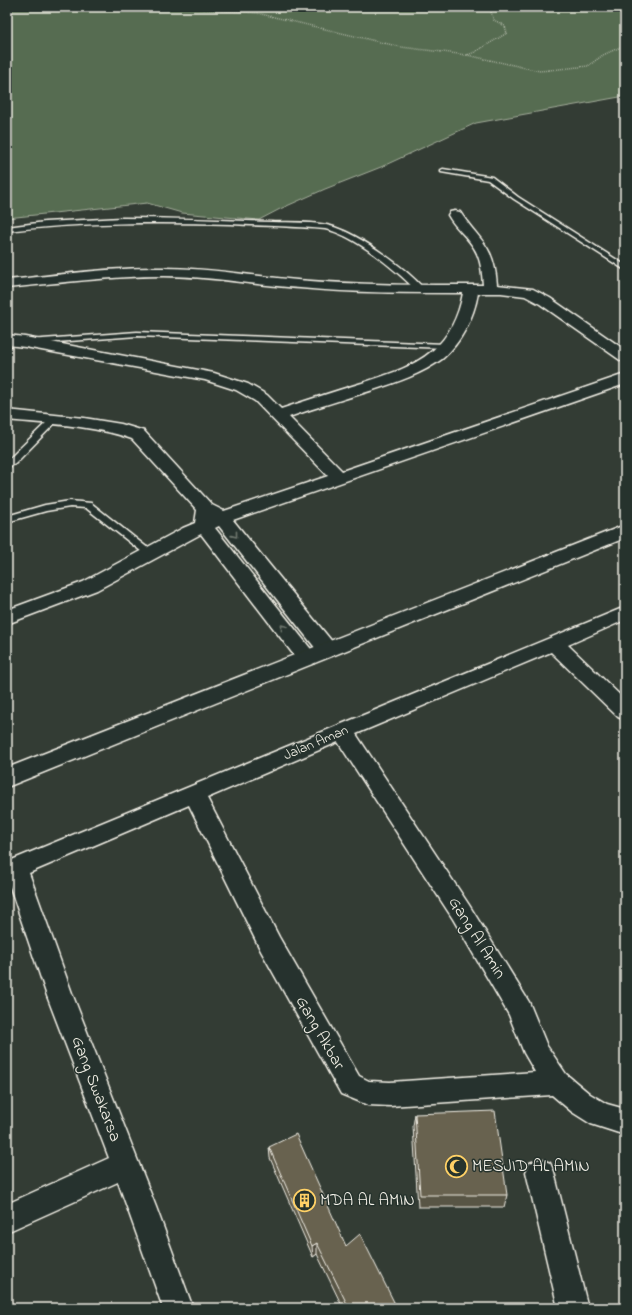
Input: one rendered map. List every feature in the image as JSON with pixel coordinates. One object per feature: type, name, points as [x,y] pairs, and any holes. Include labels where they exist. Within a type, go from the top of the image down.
[{"type":"street","points":[[455,214],[467,233],[482,249],[488,264],[490,289]]},
{"type":"street","points":[[7,284],[102,275],[163,272],[194,273],[298,284],[370,289],[490,289],[528,292],[625,357]]},
{"type":"street","points":[[278,415],[388,380],[437,355],[460,326],[469,303],[471,289]]},
{"type":"street","points":[[7,340],[25,342],[208,376],[242,387],[261,398],[339,477]]},
{"type":"street","points":[[7,617],[90,586],[189,532],[210,517],[339,477],[625,379]]},
{"type":"street","points":[[7,415],[55,419],[121,429],[138,434],[327,649]]},
{"type":"street","points":[[210,517],[307,658]]},
{"type":"street","points":[[7,778],[625,531]]},
{"type":"street","name":"Jalan Aman","points":[[11,870],[625,613]]},
{"type":"street","points":[[554,643],[625,712]]},
{"type":"street","name":"Gang Al Amin","points":[[343,732],[461,912],[520,1010],[538,1053],[557,1083],[581,1103],[601,1115],[625,1122]]},
{"type":"street","name":"Gang Akbar","points":[[194,794],[270,944],[350,1085],[368,1093],[390,1094],[557,1083]]},
{"type":"street","name":"Gang Swakarsa","points":[[11,870],[142,1207],[178,1308]]},
{"type":"street","points":[[7,1218],[125,1165]]},
{"type":"street","points":[[540,1172],[573,1308]]},
{"type":"lane","points":[[442,171],[490,178],[516,198],[625,268]]},
{"type":"lane","points":[[7,229],[73,222],[131,220],[177,220],[313,226],[332,229],[355,239],[409,278],[420,289]]},
{"type":"lane","points":[[25,342],[138,334],[445,346]]},
{"type":"lane","points":[[7,465],[12,462],[55,419]]},
{"type":"lane","points":[[7,519],[45,508],[70,504],[88,505],[149,553]]},
{"type":"path","points":[[7,9],[23,7]]},
{"type":"path","points":[[109,7],[186,8],[257,13],[401,47],[467,55],[540,71],[588,66],[603,55],[625,45]]},
{"type":"path","points":[[467,55],[507,34],[507,28],[504,23],[494,20],[489,7]]},
{"type":"green space","points":[[7,7],[625,7],[625,96],[476,123],[381,167],[280,209],[259,220],[182,213],[147,203],[7,218]]},
{"type":"building","name":"MESJID AL AMIN","points":[[495,1111],[507,1195],[420,1195],[415,1114]]},
{"type":"building","points":[[296,1134],[346,1246],[360,1234],[397,1308],[349,1308],[317,1243],[312,1246],[269,1147]]},
{"type":"place","name":"MESJID AL AMIN","points":[[457,1166]]},
{"type":"place","name":"MDA AL AMIN","points":[[304,1200]]}]
